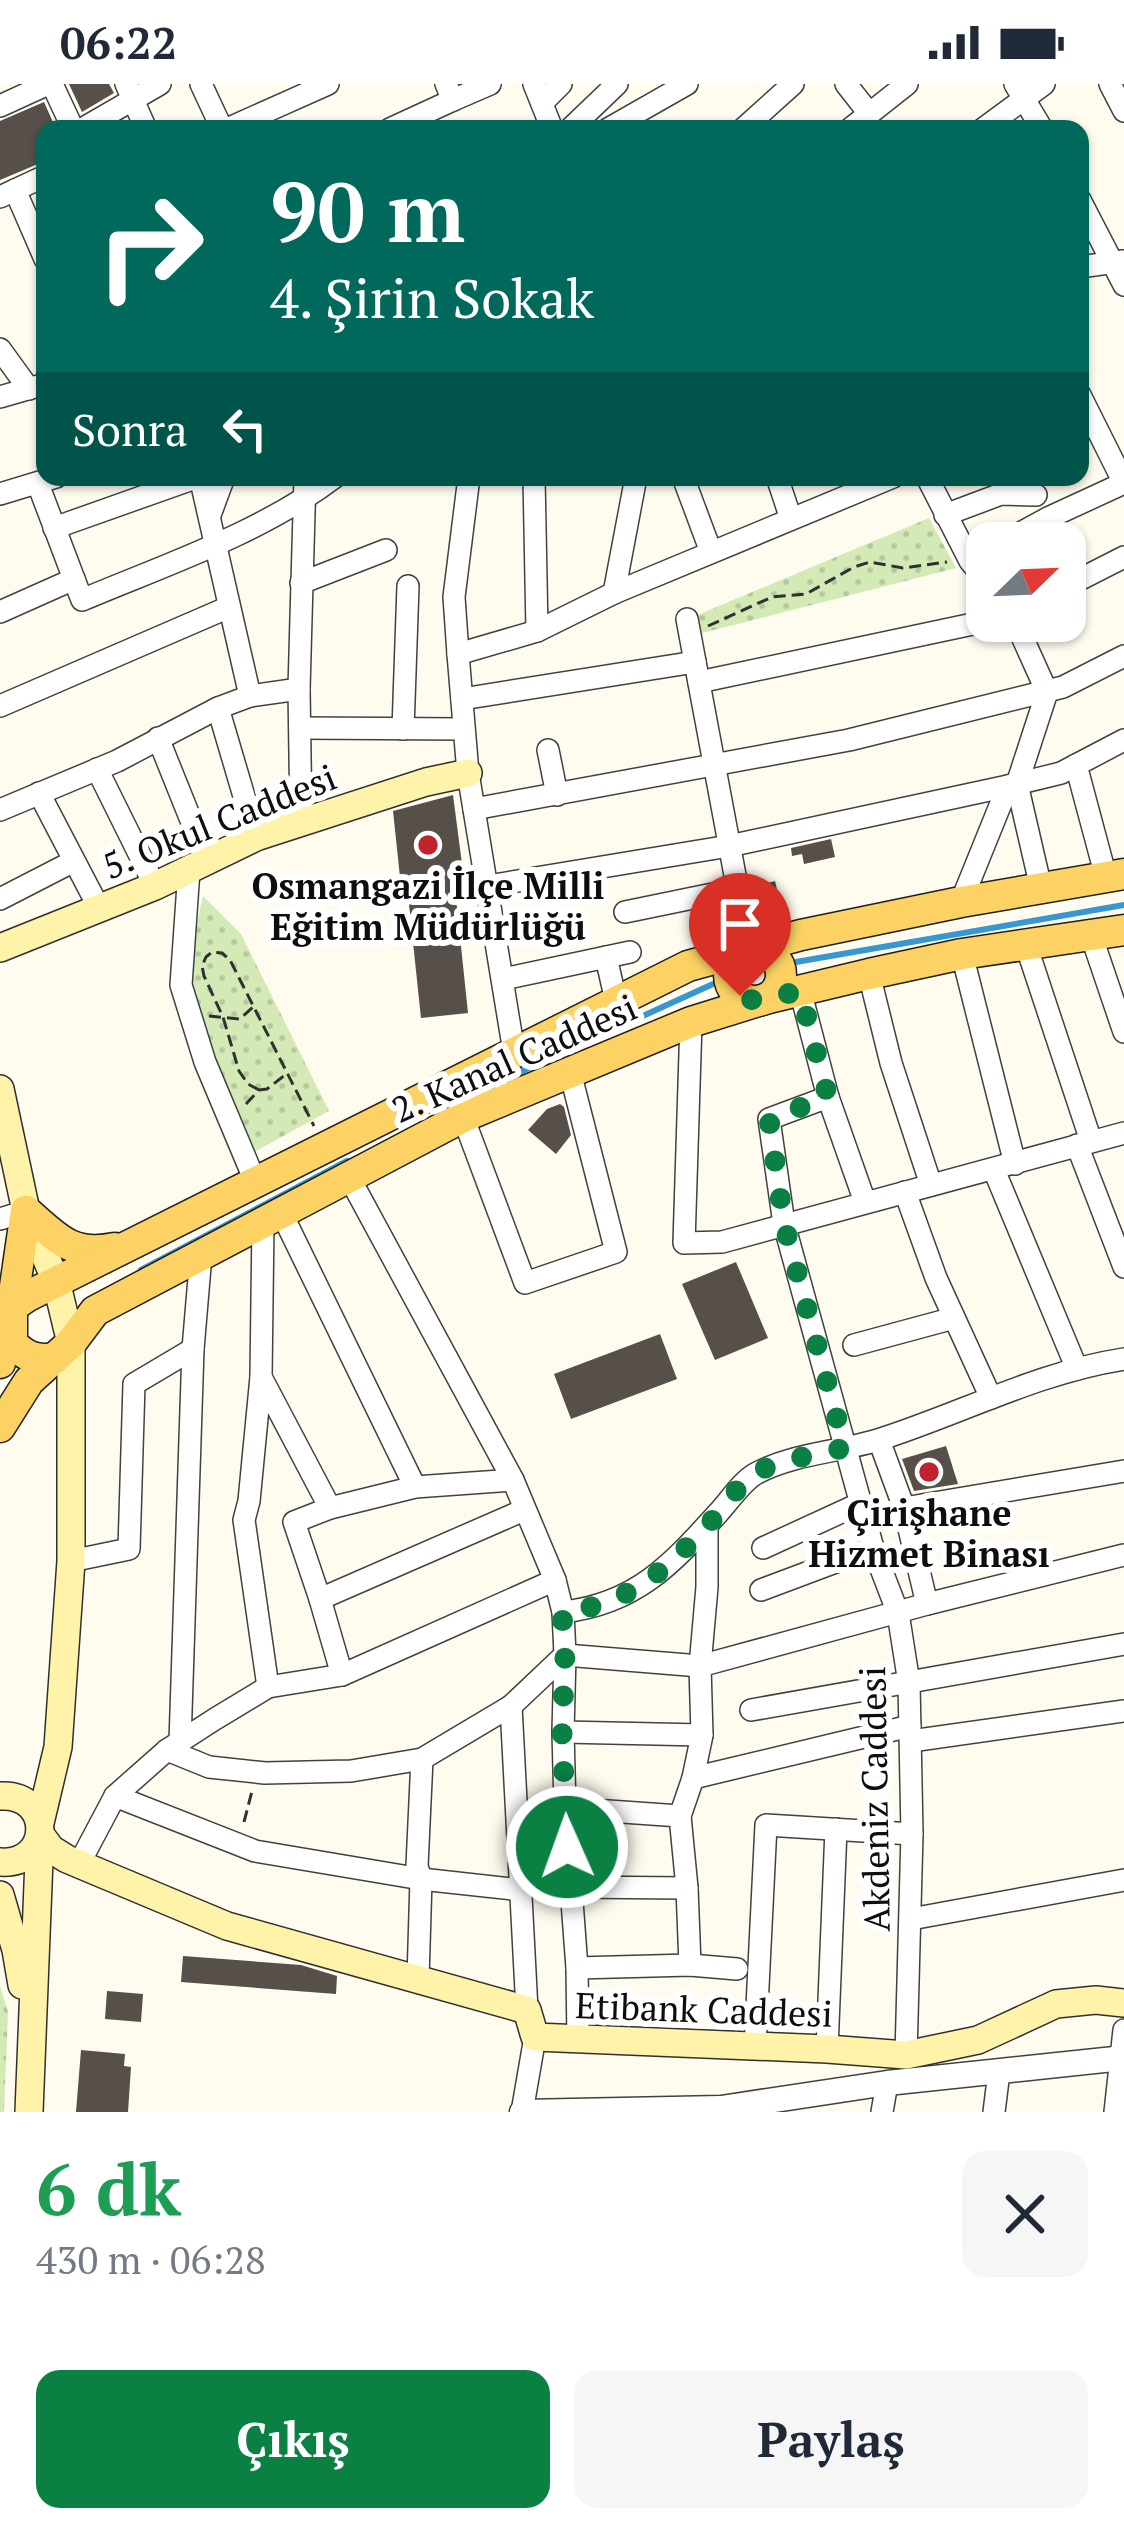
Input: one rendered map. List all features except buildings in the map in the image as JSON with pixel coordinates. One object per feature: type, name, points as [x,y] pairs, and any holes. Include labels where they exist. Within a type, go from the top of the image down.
[{"type":"main road","name":"5. Okul Caddesi","points":[[0,948],[155,886],[256,837],[468,772]]},
{"type":"main road","name":"2. Kanal Caddesi","points":[[6,1308],[688,966],[801,935],[1115,876]]},
{"type":"main road","name":"2. Kanal Caddesi","points":[[0,1427],[29,1381],[95,1311],[463,1118],[692,1022],[765,999],[962,954],[1124,929]]},
{"type":"main road","points":[[748,950],[730,966],[730,982],[740,996],[765,999]]},
{"type":"main road","points":[[0,1089],[13,1215],[0,1363]]},
{"type":"main road","points":[[13,1215],[70,1248],[87,1251],[133,1244]]},
{"type":"main road","points":[[0,1862],[30,1854],[40,1828],[58,1748],[71,1562],[56,1281],[13,1215]]},
{"type":"main road","points":[[6,1308],[12,1343],[23,1354],[39,1360],[63,1350]]},
{"type":"main road","name":"Etibank Caddesi","points":[[6,1793],[28,1803],[51,1849],[79,1864],[227,1926],[418,1979],[578,2041],[906,2055],[978,2040],[1055,2004],[1124,2003]]},
{"type":"main road","points":[[29,2112],[40,1828]]},
{"type":"main road","points":[[0,1895],[16,1950],[32,2048]]},
{"type":"street","points":[[0,106],[50,84],[68,120]]},
{"type":"street","points":[[93,120],[129,91],[160,84]]},
{"type":"street","points":[[201,84],[219,120]]},
{"type":"street","points":[[245,120],[328,84]]},
{"type":"street","points":[[405,120],[450,92],[490,84]]},
{"type":"street","points":[[538,94],[561,84]]},
{"type":"street","points":[[579,120],[617,84]]},
{"type":"street","points":[[624,120],[687,84]]},
{"type":"street","points":[[753,120],[793,84]]},
{"type":"street","points":[[846,84],[868,112]]},
{"type":"street","points":[[860,120],[908,84]]},
{"type":"street","points":[[992,120],[1020,91],[1044,84]]},
{"type":"street","points":[[1110,84],[1124,111]]},
{"type":"street","points":[[129,91],[142,120]]},
{"type":"street","points":[[1020,91],[1037,120]]},
{"type":"street","points":[[36,180],[8,193],[36,244]]},
{"type":"street","points":[[1089,214],[1119,262],[1124,284]]},
{"type":"street","points":[[1089,266],[1119,262]]},
{"type":"street","points":[[0,349],[36,386]]},
{"type":"street","points":[[0,398],[36,387]]},
{"type":"street","points":[[1041,522],[1124,483],[1089,413]]},
{"type":"street","points":[[0,494],[36,484]]},
{"type":"street","points":[[48,486],[54,528],[82,600],[217,543],[304,501],[323,486]]},
{"type":"street","points":[[54,528],[173,486]]},
{"type":"street","points":[[202,486],[250,696]]},
{"type":"street","points":[[210,515],[221,486]]},
{"type":"street","points":[[301,822],[298,689],[305,486]]},
{"type":"street","points":[[468,486],[454,597],[464,730],[514,1052]]},
{"type":"street","points":[[534,486],[538,631]]},
{"type":"street","points":[[614,592],[634,486]]},
{"type":"street","points":[[685,486],[711,552]]},
{"type":"street","points":[[780,486],[791,519]]},
{"type":"street","points":[[458,654],[538,631],[614,592],[791,519],[852,486]]},
{"type":"street","points":[[931,486],[945,515],[966,541]]},
{"type":"street","points":[[945,515],[1031,486],[1048,518]]},
{"type":"street","points":[[302,583],[386,550]]},
{"type":"street","points":[[1086,576],[1124,557]]},
{"type":"street","points":[[0,612],[74,579]]},
{"type":"street","points":[[403,729],[408,586]]},
{"type":"street","points":[[0,706],[229,607]]},
{"type":"street","points":[[462,699],[697,672],[966,625]]},
{"type":"street","points":[[689,627],[748,950]]},
{"type":"street","points":[[962,902],[1047,692],[1024,642]]},
{"type":"street","points":[[474,809],[849,740],[1047,692],[1124,656]]},
{"type":"street","points":[[0,810],[97,770],[218,708],[250,696],[298,689]]},
{"type":"street","points":[[218,708],[256,837]]},
{"type":"street","points":[[300,728],[464,730]]},
{"type":"street","points":[[158,738],[198,865],[181,985],[205,1062],[255,1181]]},
{"type":"street","points":[[488,886],[729,846],[1012,785],[1061,773],[1124,740]]},
{"type":"street","points":[[548,750],[556,795]]},
{"type":"street","points":[[1076,765],[1115,876]]},
{"type":"street","points":[[97,770],[155,886]]},
{"type":"street","points":[[1012,785],[1041,888]]},
{"type":"street","points":[[39,794],[99,908]]},
{"type":"street","points":[[0,899],[74,862]]},
{"type":"street","points":[[625,912],[737,889]]},
{"type":"street","points":[[1091,935],[1124,1032]]},
{"type":"street","points":[[1026,945],[1124,1267]]},
{"type":"street","points":[[502,980],[630,952]]},
{"type":"street","points":[[962,954],[1004,1167],[1077,1369]]},
{"type":"street","points":[[606,957],[616,1001]]},
{"type":"street","points":[[869,974],[891,1063],[931,1185]]},
{"type":"street","points":[[800,991],[828,1097],[865,1202]]},
{"type":"street","points":[[692,1022],[684,1243],[722,1242],[1124,1132]]},
{"type":"street","points":[[463,1118],[525,1282],[616,1252],[570,1072]]},
{"type":"street","name":"Akdeniz Caddesi","points":[[828,1097],[769,1119],[784,1224],[873,1547],[898,1613],[909,1683],[912,1834],[906,2055]]},
{"type":"street","points":[[349,1177],[514,1480],[555,1580],[565,1655],[562,1732],[578,2041]]},
{"type":"street","points":[[904,1192],[936,1278],[991,1398]]},
{"type":"street","points":[[268,1687],[244,1520],[261,1377],[272,1217]]},
{"type":"street","points":[[272,1217],[415,1486]]},
{"type":"street","points":[[174,1746],[201,1255]]},
{"type":"street","points":[[854,1345],[954,1318]]},
{"type":"street","points":[[71,1562],[129,1549],[134,1384],[193,1349]]},
{"type":"street","points":[[562,1612],[592,1609],[634,1591],[690,1547],[754,1474],[879,1440],[1077,1369],[1124,1359]]},
{"type":"street","points":[[261,1377],[330,1508]]},
{"type":"street","points":[[879,1440],[904,1508],[927,1604]]},
{"type":"street","points":[[904,1508],[1124,1471]]},
{"type":"street","points":[[342,1675],[294,1522],[415,1486],[514,1480]]},
{"type":"street","points":[[764,1548],[861,1503]]},
{"type":"street","points":[[320,1599],[524,1510]]},
{"type":"street","points":[[690,1965],[680,1816],[702,1735],[700,1666],[707,1526]]},
{"type":"street","points":[[760,1590],[873,1547]]},
{"type":"street","points":[[174,1746],[209,1767],[257,1772],[351,1771],[422,1760],[511,1706],[565,1655],[700,1666],[1124,1555]]},
{"type":"street","points":[[79,1864],[115,1796],[174,1746],[268,1687],[342,1675],[555,1580]]},
{"type":"street","points":[[751,1710],[1124,1644]]},
{"type":"street","points":[[511,1706],[531,2023],[522,2112],[721,2108],[887,2083],[1123,2058]]},
{"type":"street","points":[[693,1778],[911,1734],[1124,1711]]},
{"type":"street","points":[[562,1732],[702,1735]]},
{"type":"street","points":[[418,1979],[422,1760]]},
{"type":"street","points":[[115,1796],[255,1851],[421,1879],[521,1890]]},
{"type":"street","points":[[565,1808],[680,1816]]},
{"type":"street","points":[[755,2047],[766,1825],[912,1834]]},
{"type":"street","points":[[826,2049],[836,1828]]},
{"type":"street","points":[[910,1919],[1124,1880]]},
{"type":"street","points":[[569,1887],[687,1888]]},
{"type":"street","points":[[577,1968],[690,1965],[736,1969]]},
{"type":"street","points":[[1115,2112],[1124,2030]]},
{"type":"street","points":[[882,2112],[887,2083],[906,2055],[999,2072]]},
{"type":"street","points":[[994,2112],[999,2072]]},
{"type":"path","points":[[689,627],[772,597],[806,594],[870,562],[903,568],[966,558]]},
{"type":"path","points":[[287,1073],[259,1090],[239,1071],[223,1017],[204,976],[202,965],[212,952],[230,960],[253,1007],[287,1073],[324,1147]]},
{"type":"path","points":[[223,1017],[240,1019],[253,1007]]},
{"type":"path","points":[[238,1844],[257,1772]]},
{"type":"green space","points":[[929,518],[956,568],[702,633],[695,616]]},
{"type":"green space","points":[[203,896],[241,934],[329,1111],[254,1152],[215,1059],[191,984]]},
{"type":"green space","points":[[0,1986],[8,2012],[4,2112],[0,2112]]},
{"type":"waterway","points":[[796,962],[1124,905]]},
{"type":"waterway","points":[[465,1100],[713,984]]},
{"type":"waterway","points":[[141,1270],[347,1161]]},
{"type":"place","name":"Osmangazi İlçe Milli Eğitim Müdürlüğü","points":[[428,845]]},
{"type":"place","name":"Çirişhane Hizmet Binası","points":[[929,1472]]},
{"type":"route","points":[[567,1847],[562,1612],[592,1609],[634,1591],[690,1547],[754,1474],[845,1448],[784,1224],[769,1119],[828,1097],[800,991],[756,1001],[740,996]]}]
